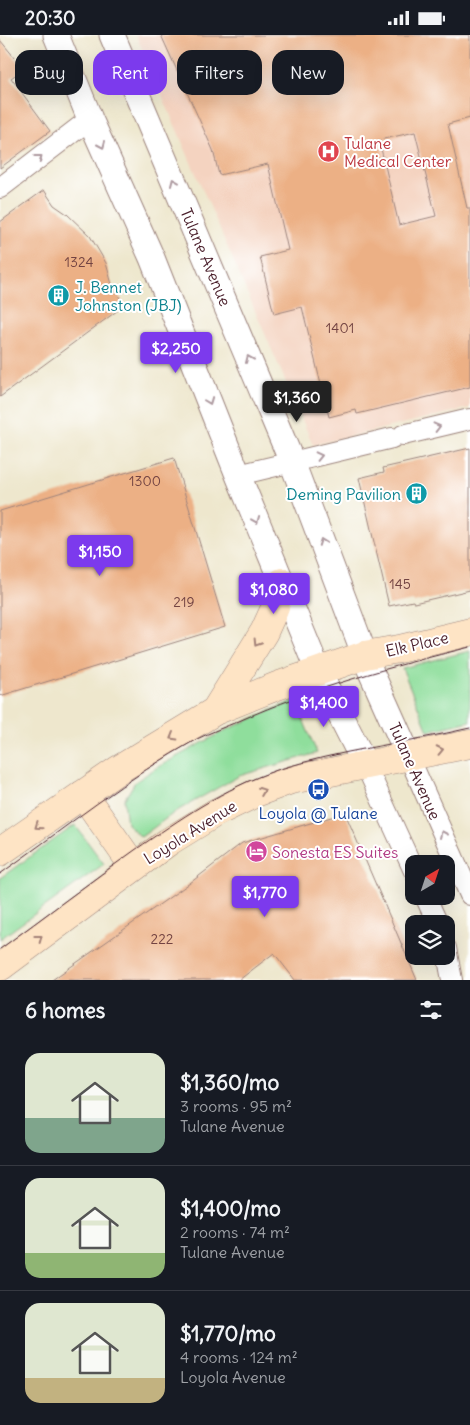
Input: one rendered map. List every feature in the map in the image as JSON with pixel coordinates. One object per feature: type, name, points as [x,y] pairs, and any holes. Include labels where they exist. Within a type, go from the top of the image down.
[{"type":"main road","points":[[215,711],[264,632],[274,610],[282,582]]},
{"type":"main road","name":"Elk Place","points":[[365,655],[470,632]]},
{"type":"main road","points":[[0,852],[118,770],[215,711],[365,655]]},
{"type":"main road","points":[[409,757],[470,744]]},
{"type":"main road","name":"Loyola Avenue","points":[[0,967],[168,842],[215,813],[256,793],[291,780],[409,757]]},
{"type":"main road","points":[[84,794],[134,867]]},
{"type":"street","points":[[56,35],[90,119],[152,258],[318,671],[366,766],[407,855]]},
{"type":"street","name":"Tulane Avenue","points":[[112,35],[292,462],[365,655],[470,895]]},
{"type":"street","points":[[0,188],[90,119]]},
{"type":"street","points":[[238,475],[470,419]]},
{"type":"street","points":[[449,965],[452,980]]},
{"type":"shaded area","name":"Tulane Medical Center","points":[[136,35],[470,35],[470,408],[313,445],[162,95],[167,95],[167,50],[142,50]]},
{"type":"green space","points":[[470,651],[470,721],[428,731],[402,668]]},
{"type":"green space","points":[[295,700],[317,753],[239,776],[175,812],[141,837],[127,824],[124,800],[135,782],[156,768],[226,730]]},
{"type":"green space","points":[[75,825],[104,864],[0,939],[0,878]]},
{"type":"building","name":"Tulane Medical Center","points":[[161,35],[470,35],[470,118],[448,124],[467,208],[470,208],[470,387],[357,414],[356,410],[329,417],[302,307],[274,314],[260,257],[288,250],[268,164],[219,175],[213,150],[188,95],[262,95],[262,50],[177,50],[177,70]],"holes":[[[415,132],[436,216],[399,225],[379,140]]]},
{"type":"building","points":[[0,40],[15,58],[15,75],[11,78],[15,83],[15,95],[24,95],[50,131],[0,168]]},
{"type":"building","name":"J. Bennet Johnston (JBJ)","points":[[44,190],[54,205],[67,214],[90,236],[106,263],[113,288],[125,305],[0,397],[0,222]]},
{"type":"building","name":"Deming Pavilion","points":[[470,448],[470,590],[414,603],[413,601],[389,606],[359,478],[384,472],[383,468]]},
{"type":"building","points":[[174,458],[225,627],[0,696],[0,511]]},
{"type":"building","points":[[345,813],[405,952],[405,965],[411,965],[417,980],[295,980],[274,953],[239,980],[52,980],[190,883],[242,843]]},
{"type":"tram line","points":[[0,874],[121,786],[202,736],[324,688],[382,670],[470,647]]},
{"type":"tram line","points":[[0,949],[152,838],[203,805],[258,777],[301,763],[470,728]]},
{"type":"place","name":"Tulane Medical Center","points":[[328,152]]},
{"type":"place","name":"J. Bennet Johnston (JBJ)","points":[[59,296]]},
{"type":"place","name":"Deming Pavilion","points":[[417,494]]},
{"type":"place","name":"Loyola @ Tulane","points":[[318,789]]},
{"type":"place","name":"Sonesta ES Suites","points":[[256,852]]}]
